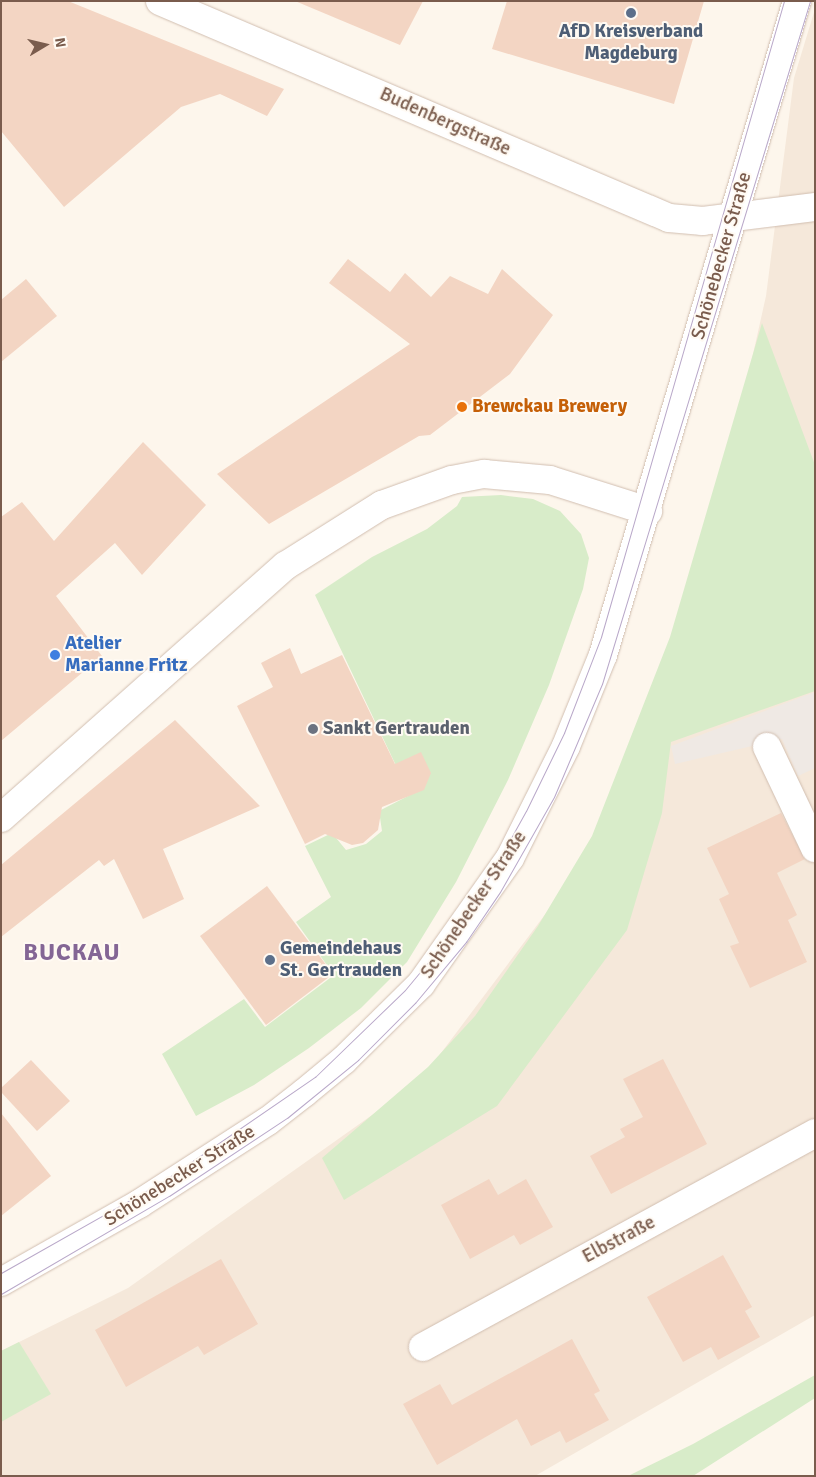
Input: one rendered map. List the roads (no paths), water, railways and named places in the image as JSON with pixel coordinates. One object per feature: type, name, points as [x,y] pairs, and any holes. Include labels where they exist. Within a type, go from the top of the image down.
[{"type":"street","name":"Budenbergstraße","points":[[160,1],[662,216],[703,221],[815,207]]},
{"type":"street","name":"Schönebecker Straße","points":[[1,1282],[139,1204],[268,1121],[344,1060],[421,984],[465,926],[510,858],[532,818],[593,682],[648,511],[797,1]]},
{"type":"street","points":[[1,818],[285,566],[382,505],[452,480],[484,474],[550,480],[648,511]]},
{"type":"street","points":[[767,747],[815,848]]},
{"type":"street","name":"Elbstraße","points":[[423,1347],[815,1132]]},
{"type":"tram line","points":[[1,1273],[162,1182],[315,1077],[405,990],[454,931],[487,881],[526,811],[564,733],[601,637],[784,1]]},
{"type":"tram line","points":[[1,1294],[169,1196],[287,1118],[358,1060],[415,1003],[466,942],[500,892],[554,797],[602,684],[810,1]]},
{"type":"place","name":"AfD Kreisverband Magdeburg","points":[[631,13]]},
{"type":"place","name":"Brewckau Brewery","points":[[462,407]]},
{"type":"place","name":"Atelier Marianne Fritz","points":[[55,655]]},
{"type":"place","name":"Sankt Gertrauden","points":[[313,729]]},
{"type":"place","name":"Gemeindehaus St. Gertrauden","points":[[270,960]]},
{"type":"district","name":"BUCKAU","points":[[72,953]]}]
